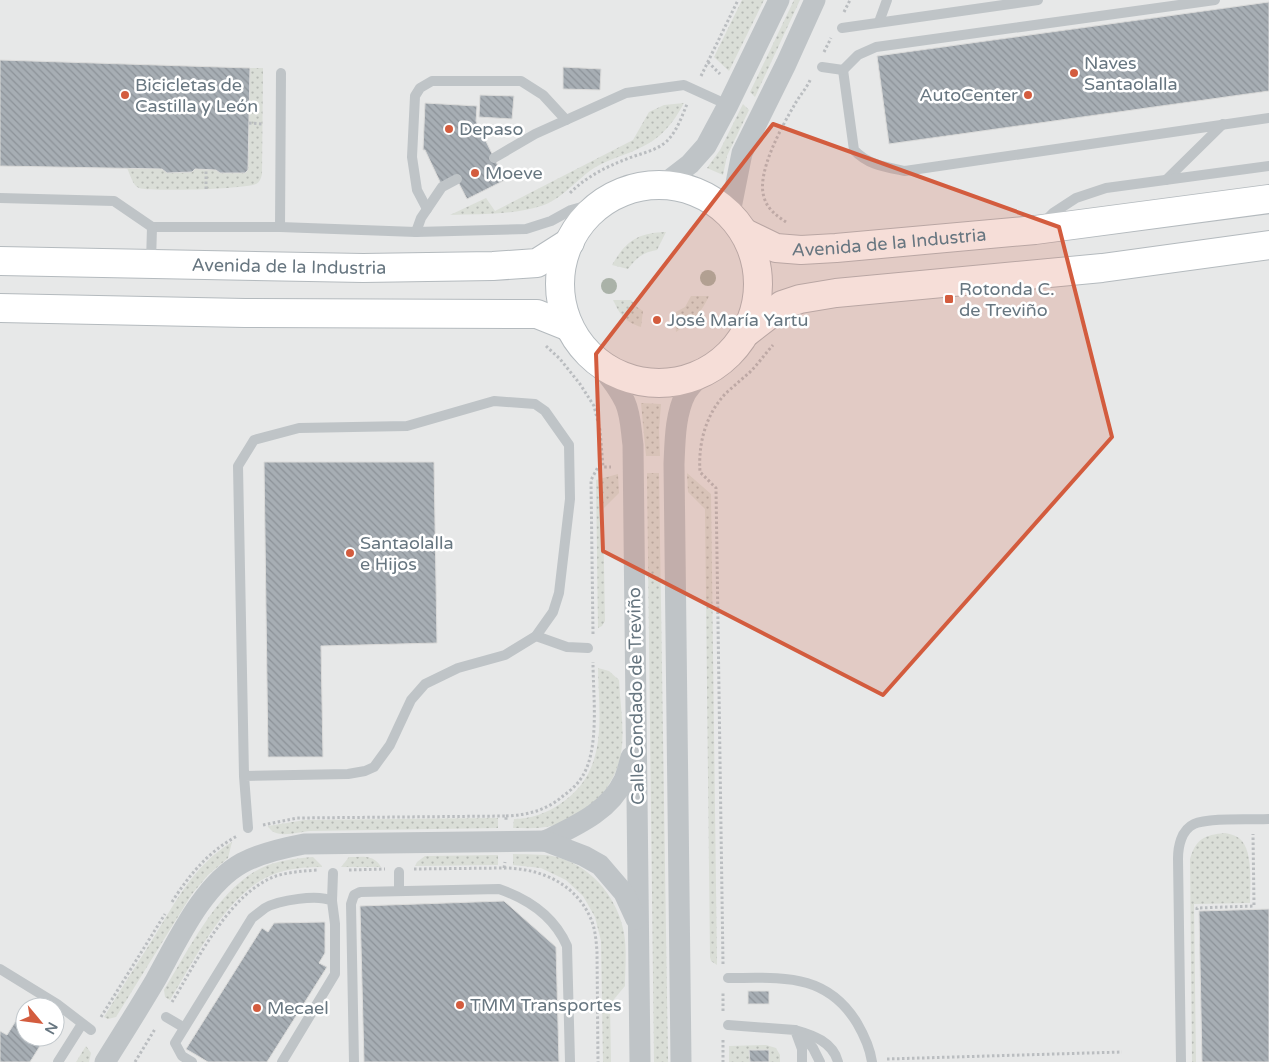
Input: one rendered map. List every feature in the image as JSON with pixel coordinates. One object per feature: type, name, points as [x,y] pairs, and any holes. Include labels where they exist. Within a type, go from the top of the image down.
[{"type":"main road","name":"Avenida de la Industria","points":[[0,261],[363,268],[493,266],[537,263],[570,242],[585,218],[606,200],[639,186],[664,184],[704,194],[738,223],[776,248],[801,250],[1035,230],[1269,199]]},
{"type":"main road","points":[[0,308],[245,313],[537,314],[574,336],[595,359],[611,370],[629,378],[667,383],[687,380],[718,364],[737,346],[746,332],[758,299],[757,265],[738,223]]},
{"type":"main road","points":[[570,242],[561,278],[561,297],[574,336]]},
{"type":"main road","points":[[746,332],[782,305],[800,299],[836,293],[1102,268],[1269,245]]},
{"type":"street","points":[[664,184],[690,164],[706,146],[779,0]]},
{"type":"street","points":[[738,223],[742,153],[815,0]]},
{"type":"street","name":"Calle Condado de Treviño","points":[[574,336],[615,385],[626,403],[631,422],[640,1062]]},
{"type":"street","points":[[681,1062],[674,464],[675,432],[681,407],[687,392],[701,374]]},
{"type":"street","points":[[545,841],[595,814],[612,799],[624,780],[636,738]]},
{"type":"street","points":[[105,1062],[193,915],[220,881],[242,864],[266,853],[304,844],[545,841],[584,856],[600,865],[624,893],[639,924]]},
{"type":"lane","points":[[879,22],[887,0]]},
{"type":"lane","points":[[842,28],[1038,0]]},
{"type":"lane","points":[[843,70],[858,54],[876,47],[1215,0]]},
{"type":"lane","points":[[822,67],[843,70]]},
{"type":"lane","points":[[843,70],[854,150],[862,158],[875,165],[905,171],[1269,118]]},
{"type":"lane","points":[[280,227],[281,72]]},
{"type":"lane","points":[[427,209],[417,190],[412,157],[415,96],[420,88],[432,81],[521,81],[543,96],[566,120]]},
{"type":"lane","points":[[494,158],[535,134],[626,93],[684,85],[728,105]]},
{"type":"lane","points":[[1166,180],[1224,124]]},
{"type":"lane","points":[[1035,230],[1053,213],[1076,198],[1106,188],[1269,166]]},
{"type":"lane","points":[[416,232],[421,218],[442,187],[456,179]]},
{"type":"lane","points":[[0,198],[114,201],[152,227],[280,227],[416,232],[526,229],[550,221],[571,210],[606,200]]},
{"type":"lane","points":[[151,264],[152,227]]},
{"type":"lane","points":[[244,776],[348,774],[365,771],[374,767],[390,746],[411,700],[425,684],[458,668],[504,654],[536,636],[553,612],[559,593],[570,499],[569,445],[545,411],[535,404],[494,400],[407,426],[299,428],[254,440],[238,466],[244,776],[248,830]]},
{"type":"lane","points":[[536,636],[567,647],[588,648]]},
{"type":"lane","points":[[1181,1062],[1178,849],[1184,834],[1192,825],[1206,821],[1269,819]]},
{"type":"lane","points":[[399,890],[404,870]]},
{"type":"lane","points":[[282,1062],[335,974],[335,924],[332,901],[333,873]]},
{"type":"lane","points":[[354,1062],[350,904],[354,895],[360,892],[399,890],[499,889],[515,894],[533,905],[552,921],[561,932],[567,946],[570,1062]]},
{"type":"lane","points":[[192,1062],[182,1056],[175,1043],[252,918],[265,908],[275,904],[325,898],[332,901]]},
{"type":"lane","points":[[0,969],[90,1025],[58,1062]]},
{"type":"lane","points":[[728,978],[793,979],[816,985],[836,996],[850,1012],[864,1034],[872,1061]]},
{"type":"lane","points":[[166,1017],[184,1027]]},
{"type":"lane","points":[[726,1030],[797,1030],[814,1036],[828,1044],[838,1062]]},
{"type":"lane","points":[[797,1030],[802,1049],[802,1062]]},
{"type":"lane","points":[[797,1030],[813,1048],[820,1062]]},
{"type":"path","points":[[564,199],[589,176],[652,150],[667,140],[676,128],[738,0]]},
{"type":"path","points":[[249,123],[263,124]]},
{"type":"path","points":[[206,169],[206,189]]},
{"type":"path","points":[[723,968],[716,488],[700,472],[700,452],[704,430],[712,413],[725,394],[751,370],[776,342]]},
{"type":"path","points":[[543,344],[560,359],[580,384],[594,406],[600,430],[603,467]]},
{"type":"path","points":[[90,1025],[188,878],[210,855],[248,830],[274,822],[297,818],[506,816],[504,868],[404,870]]},
{"type":"path","points":[[1197,918],[1196,908],[1254,906],[1253,820]]},
{"type":"path","points":[[723,987],[723,1015]]},
{"type":"path","points":[[723,1062],[726,1030]]},
{"type":"path","points":[[872,1061],[1122,1052]]},
{"type":"highlighted area","points":[[773,124],[1059,227],[1112,437],[883,695],[603,551],[596,354]]},
{"type":"shaded area","points":[[0,0],[1269,0],[1269,1062],[0,1062]]},
{"type":"shaded area","points":[[742,0],[764,0],[729,71],[714,57]]},
{"type":"shaded area","points":[[794,0],[800,0],[755,97],[750,92]]},
{"type":"shaded area","points":[[250,68],[263,68],[262,174],[258,182],[249,186],[198,189],[161,190],[137,187],[127,168],[162,169],[167,173],[192,172],[195,169],[216,170],[220,173],[245,173],[248,170]]},
{"type":"shaded area","points":[[684,103],[667,129],[660,135],[636,150],[594,168],[562,195],[548,203],[530,209],[507,213],[450,215],[486,198],[495,211],[633,140],[649,112],[664,105]]},
{"type":"shaded area","points":[[743,104],[749,110],[727,156],[723,175],[707,168],[720,150]]},
{"type":"shaded area","points":[[666,232],[657,250],[640,256],[628,269],[612,265],[622,250],[633,240],[647,234]]},
{"type":"shaded area","points":[[691,296],[709,296],[696,317],[676,332],[674,313],[685,307]]},
{"type":"shaded area","points":[[613,300],[631,300],[643,311],[641,327],[624,317]]},
{"type":"shaded area","points":[[641,403],[661,404],[660,456],[646,456]]},
{"type":"shaded area","points":[[647,473],[659,473],[668,1062],[654,1062]]},
{"type":"shaded area","points":[[687,473],[711,494],[717,965],[711,961],[710,957],[705,509],[688,492]]},
{"type":"shaded area","points":[[618,474],[619,493],[603,509],[605,621],[598,628],[596,480]]},
{"type":"shaded area","points":[[598,668],[609,671],[619,680],[622,744],[618,766],[613,778],[606,789],[587,808],[564,822],[546,827],[513,828],[514,819],[538,815],[560,804],[576,791],[587,776],[594,760],[598,743]]},
{"type":"shaded area","points":[[498,818],[498,828],[310,831],[281,834],[271,830],[268,826],[305,820]]},
{"type":"shaded area","points":[[1225,833],[1238,838],[1246,847],[1250,870],[1250,903],[1194,904],[1196,1062],[1192,1062],[1190,859],[1195,847],[1202,839]]},
{"type":"shaded area","points":[[232,842],[228,858],[208,875],[192,894],[116,1017],[108,1019],[104,1017],[176,900],[195,874],[218,851]]},
{"type":"shaded area","points":[[513,854],[551,856],[575,864],[595,879],[616,909],[625,939],[625,986],[610,1004],[611,1062],[603,1062],[601,941],[595,917],[583,896],[566,880],[541,868],[513,865]]},
{"type":"shaded area","points":[[498,855],[498,865],[415,866],[425,856]]},
{"type":"shaded area","points":[[313,857],[322,867],[299,868],[277,873],[259,881],[243,894],[228,909],[215,927],[170,1000],[165,997],[164,990],[196,937],[221,902],[235,887],[251,874],[268,865]]},
{"type":"shaded area","points":[[349,857],[371,858],[381,867],[341,867]]},
{"type":"shaded area","points":[[766,1045],[776,1048],[780,1055],[780,1062],[729,1062],[729,1046]]},
{"type":"shaded area","points":[[86,1046],[91,1053],[89,1062],[76,1062]]},
{"type":"building","name":"Naves Santaolalla","points":[[1269,2],[1269,91],[889,144],[877,56]]},
{"type":"building","name":"Bicicletas de Castilla y León","points":[[0,60],[250,68],[248,170],[245,173],[220,173],[216,170],[195,169],[192,172],[167,173],[162,169],[0,166]]},
{"type":"building","points":[[563,67],[601,69],[600,90],[563,89]]},
{"type":"building","points":[[480,95],[514,96],[512,119],[479,117]]},
{"type":"building","points":[[425,103],[477,106],[476,121],[505,180],[467,199],[455,176],[441,184],[425,150],[423,150]]},
{"type":"building","name":"Santaolalla e Hijos","points":[[264,462],[434,462],[437,643],[321,646],[323,757],[268,757]]},
{"type":"building","name":"TMM Transportes","points":[[504,901],[556,947],[559,1062],[364,1062],[360,906]]},
{"type":"building","points":[[1269,909],[1269,1062],[1202,1062],[1199,911]]},
{"type":"building","name":"Mecael","points":[[325,922],[325,953],[319,963],[327,967],[267,1062],[208,1062],[186,1049],[262,928],[268,932],[274,923]]},
{"type":"building","points":[[748,991],[769,991],[769,1004],[748,1004]]},
{"type":"building","points":[[15,1022],[15,1047],[39,1047],[30,1062],[0,1062],[0,1031],[7,1035]]},
{"type":"building","points":[[749,1050],[769,1050],[769,1062],[750,1062]]},
{"type":"place","name":"Naves Santaolalla","points":[[1074,73]]},
{"type":"place","name":"Bicicletas de Castilla y León","points":[[125,95]]},
{"type":"place","name":"AutoCenter","points":[[1028,95]]},
{"type":"place","name":"Depaso","points":[[449,129]]},
{"type":"place","name":"Moeve","points":[[475,173]]},
{"type":"place","name":"Rotonda C. de Treviño","points":[[949,299]]},
{"type":"place","name":"José María Yartu","points":[[657,320]]},
{"type":"place","name":"Santaolalla e Hijos","points":[[350,553]]},
{"type":"place","name":"TMM Transportes","points":[[460,1005]]},
{"type":"place","name":"Mecael","points":[[257,1008]]}]
